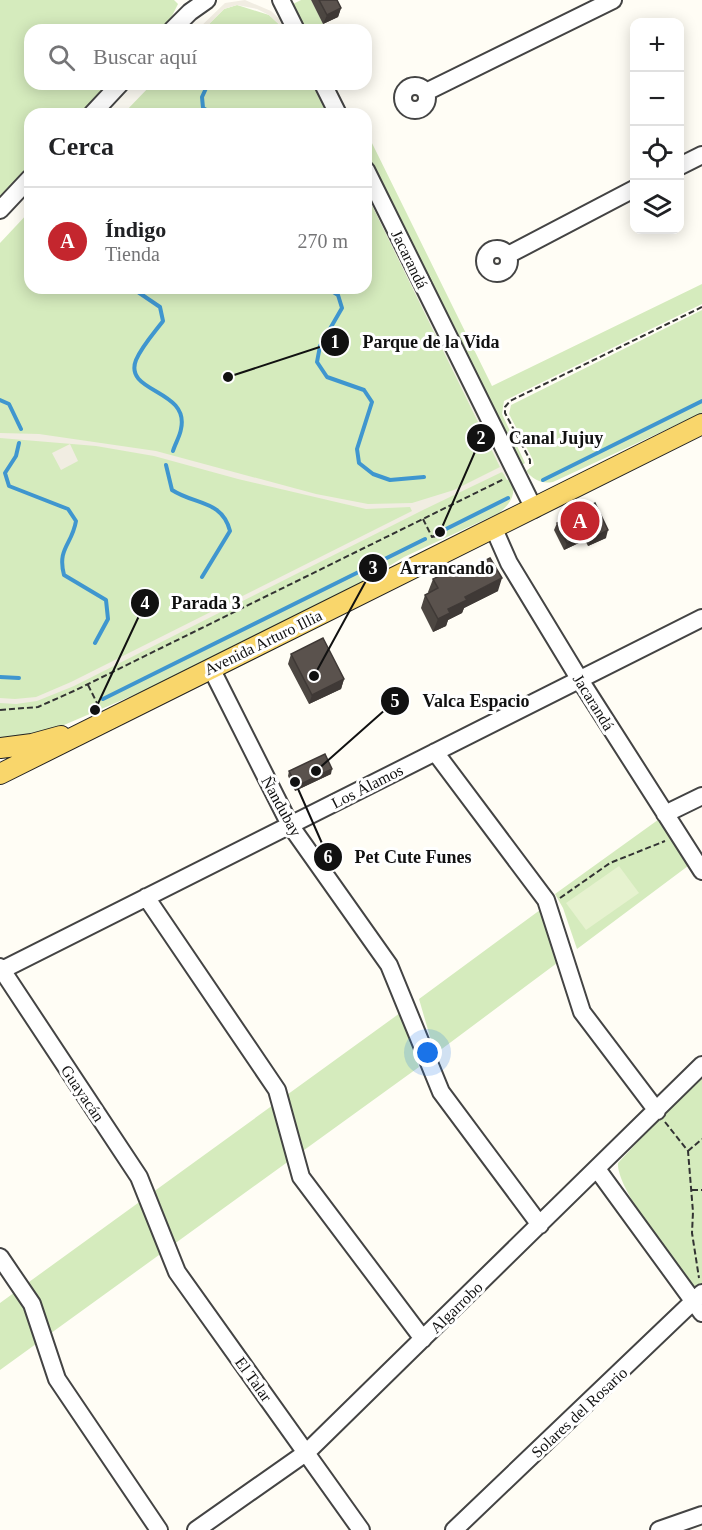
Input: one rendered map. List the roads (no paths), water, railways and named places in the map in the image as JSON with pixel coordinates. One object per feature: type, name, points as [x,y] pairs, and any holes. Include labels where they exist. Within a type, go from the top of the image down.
[{"type":"main road","name":"Avenida Arturo Illia","points":[[0,774],[54,750],[81,732],[702,424]]},
{"type":"main road","name":"Avenida Arturo Illia","points":[[0,748],[32,744],[81,732]]},
{"type":"street","points":[[178,24],[207,0]]},
{"type":"street","points":[[281,0],[293,24]]},
{"type":"street","points":[[426,92],[613,0]]},
{"type":"street","points":[[98,108],[114,90]]},
{"type":"street","points":[[326,90],[335,108]]},
{"type":"street","points":[[684,164],[702,155]]},
{"type":"street","name":"Jacarandá","points":[[372,182],[534,509]]},
{"type":"street","points":[[0,210],[24,184]]},
{"type":"street","points":[[508,255],[630,191]]},
{"type":"street","name":"Jacarandá","points":[[494,529],[510,563],[580,680],[702,871]]},
{"type":"street","name":"Los Álamos","points":[[0,969],[702,618]]},
{"type":"street","name":"Ñandubay","points":[[211,668],[290,825],[389,965],[441,1092],[540,1225]]},
{"type":"street","points":[[435,752],[546,900],[582,1012],[657,1112]]},
{"type":"street","points":[[665,814],[702,796]]},
{"type":"street","points":[[146,897],[277,1090],[301,1177],[423,1339]]},
{"type":"street","name":"Guayacán","points":[[0,969],[140,1177],[158,1223]]},
{"type":"street","name":"Algarrobo","points":[[196,1530],[307,1452],[657,1112],[702,1065]]},
{"type":"street","points":[[597,1169],[699,1303]]},
{"type":"street","name":"El Talar","points":[[158,1223],[177,1272],[361,1530]]},
{"type":"street","points":[[0,1257],[32,1304],[57,1379],[159,1530]]},
{"type":"street","name":"Solares del Rosario","points":[[454,1530],[699,1303]]},
{"type":"street","points":[[659,1530],[702,1515]]},
{"type":"waterway","points":[[203,108],[202,97],[205,90]]},
{"type":"waterway","points":[[141,294],[160,307],[163,321],[136,360],[135,371],[139,379],[147,386],[176,406],[181,416],[180,432],[173,451]]},
{"type":"waterway","points":[[336,294],[342,308],[320,346],[317,362],[327,377],[364,390],[372,402],[357,449],[359,463],[373,474],[390,480],[424,477]]},
{"type":"waterway","points":[[0,400],[9,404],[21,429]]},
{"type":"waterway","points":[[543,480],[702,401]]},
{"type":"waterway","points":[[19,443],[16,456],[5,473],[9,486],[68,509],[76,521],[64,552],[62,566],[64,575],[106,600],[108,619],[95,643]]},
{"type":"waterway","points":[[166,465],[172,490],[214,508],[226,521],[230,531],[202,577]]},
{"type":"waterway","points":[[440,532],[508,498]]},
{"type":"waterway","points":[[103,699],[425,539]]},
{"type":"waterway","points":[[0,677],[19,678]]},
{"type":"place","name":"Parque de la Vida","points":[[228,377]]},
{"type":"place","name":"Índigo","points":[[580,521]]},
{"type":"place","name":"Canal Jujuy","points":[[440,532]]},
{"type":"place","name":"Arrancando","points":[[314,676]]},
{"type":"place","name":"Parada 3","points":[[95,710]]},
{"type":"place","name":"Valca Espacio","points":[[316,771]]},
{"type":"place","name":"Pet Cute Funes","points":[[295,782]]}]
